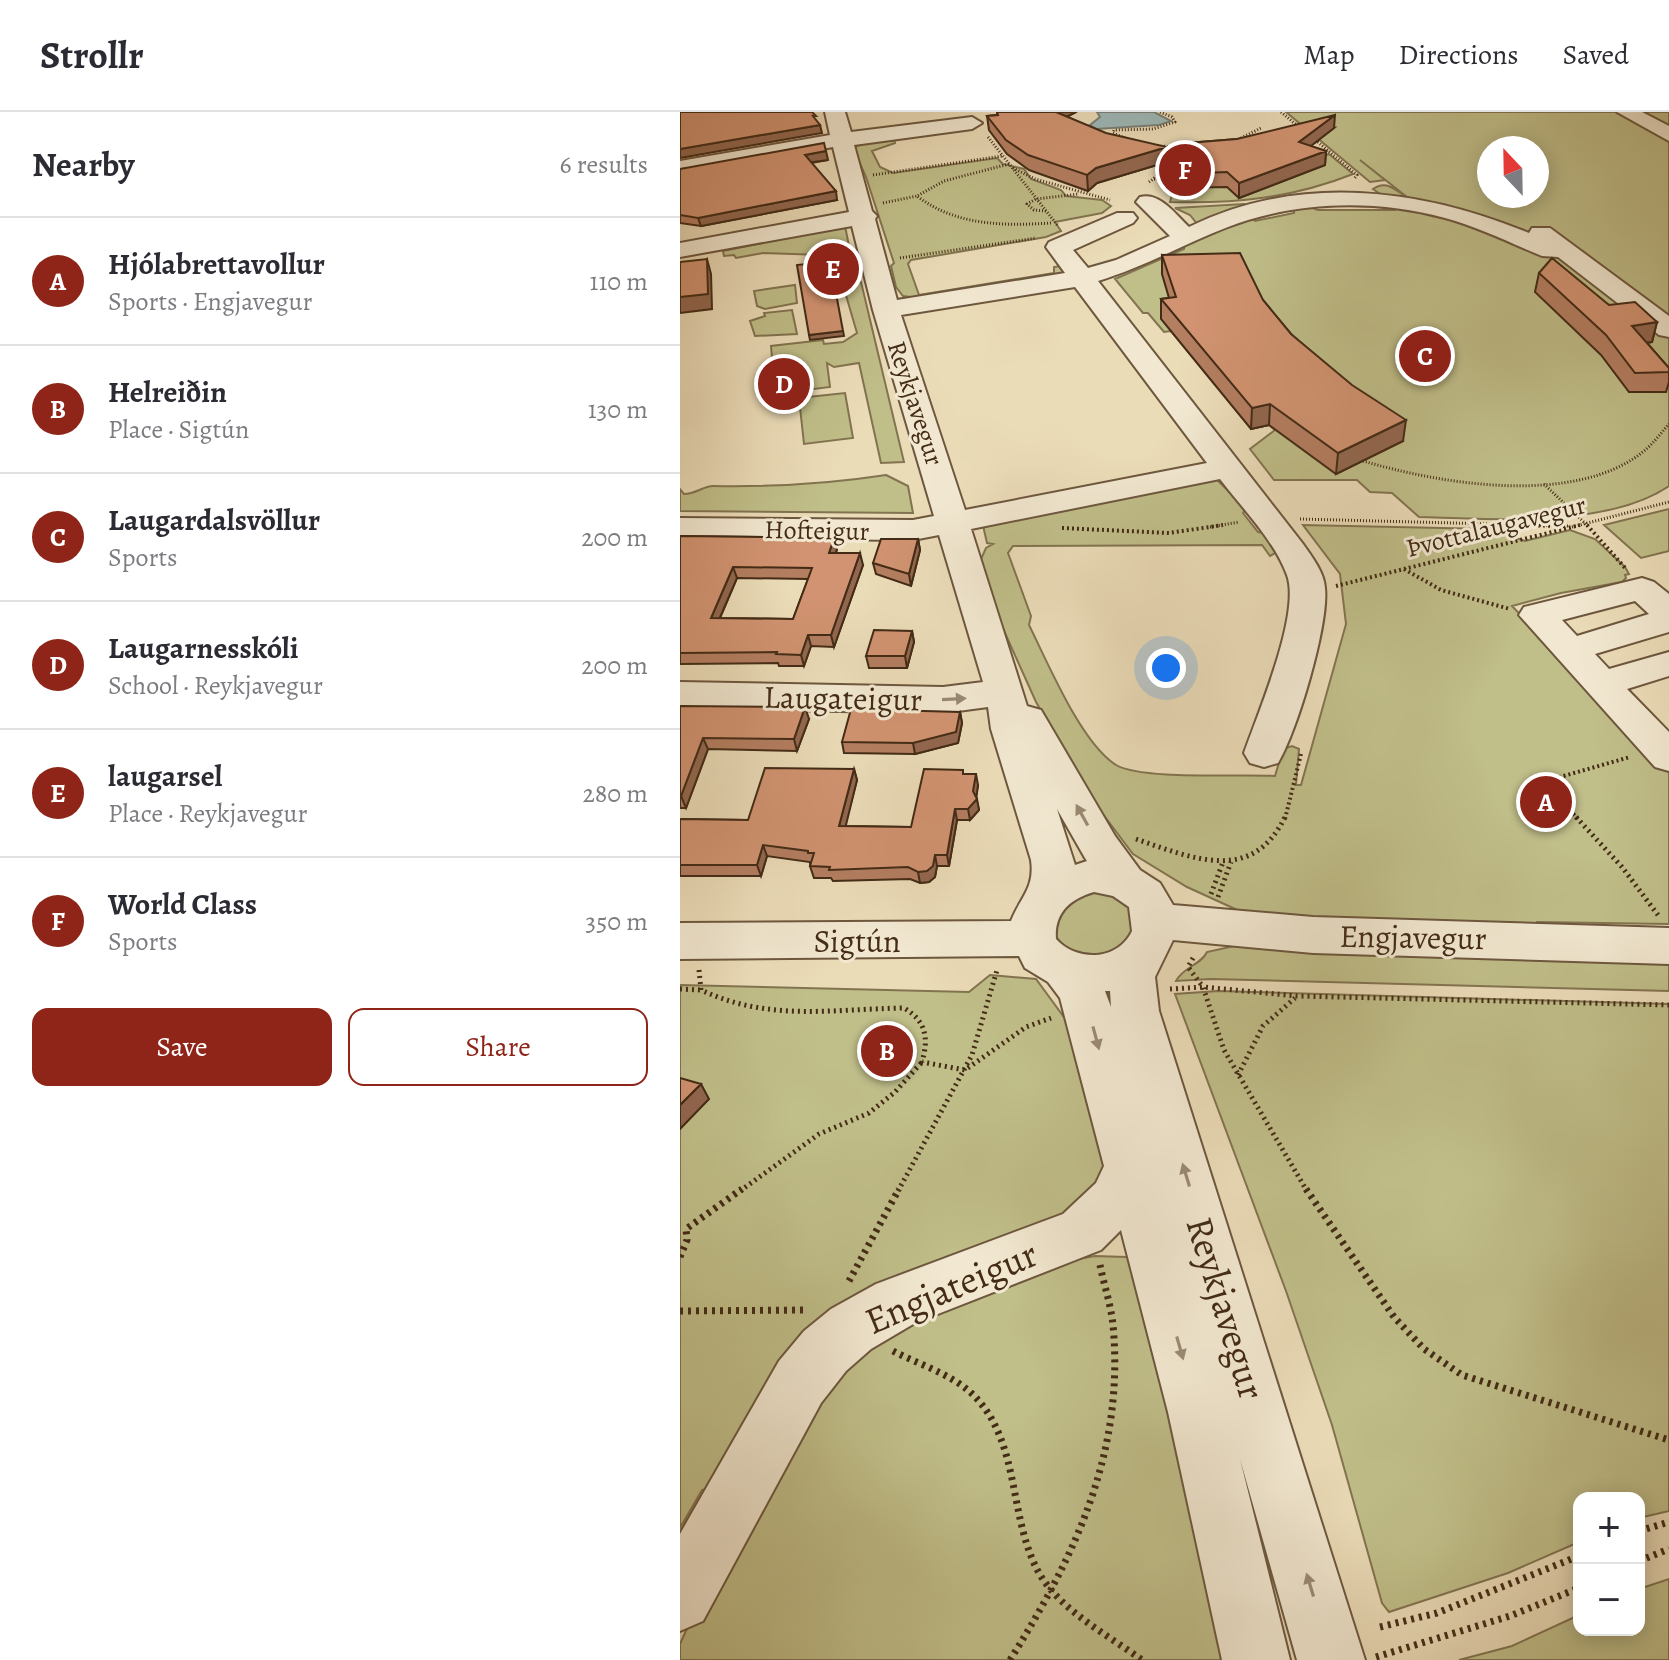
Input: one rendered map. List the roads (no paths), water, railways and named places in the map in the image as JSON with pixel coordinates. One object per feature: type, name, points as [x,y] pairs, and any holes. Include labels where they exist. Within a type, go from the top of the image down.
[{"type":"street","points":[[1627,112],[1669,135]]},
{"type":"street","points":[[680,168],[838,126],[972,123]]},
{"type":"street","name":"Reykjavegur","points":[[838,126],[872,210],[886,310],[1005,692],[1011,729],[1053,860],[1055,875],[1052,891]]},
{"type":"street","points":[[1150,191],[1186,238]]},
{"type":"street","points":[[886,310],[1082,278],[1125,265],[1228,218],[1263,208],[1354,192],[1453,213],[1551,251],[1564,249]]},
{"type":"street","points":[[680,250],[872,210]]},
{"type":"street","points":[[1121,210],[1058,247],[1298,562],[1308,592],[1301,633],[1264,753]]},
{"type":"street","points":[[1532,228],[1669,329]]},
{"type":"street","name":"Hofteigur","points":[[680,528],[913,530],[1228,468]]},
{"type":"street","points":[[1659,736],[1601,684],[1537,615],[1642,589],[1669,613]]},
{"type":"street","points":[[1569,650],[1669,620]]},
{"type":"street","points":[[1601,684],[1669,664]]},
{"type":"street","name":"Reykjavegur","points":[[1005,692],[1035,729],[1100,847],[1124,881]]},
{"type":"street","name":"Laugateigur","points":[[680,695],[943,700],[1005,692]]},
{"type":"street","points":[[1110,877],[1124,881],[1148,897],[1164,956],[1096,974],[1049,953],[1035,913],[1052,891],[1079,879],[1110,877]]},
{"type":"street","name":"Engjavegur","points":[[1164,956],[1313,935],[1664,932]]},
{"type":"street","name":"Sigtún","points":[[688,941],[1002,940],[1049,953]]},
{"type":"street","name":"Reykjavegur","points":[[1049,953],[1081,990],[1087,1007],[1202,1427],[1256,1660]]},
{"type":"street","name":"Reykjavegur","points":[[1164,956],[1132,977],[1135,1011],[1331,1660]]},
{"type":"street","name":"Engjateigur","points":[[680,1598],[800,1382],[825,1351],[842,1320],[1090,1246],[1131,1167]]},
{"type":"street","points":[[1090,1246],[1132,1246],[1159,1273]]},
{"type":"water","points":[[1097,112],[1154,112],[1171,121],[1159,125],[1096,129],[1090,125],[1100,117]]},
{"type":"place","name":"World Class","points":[[1185,170]]},
{"type":"place","name":"laugarsel","points":[[833,269]]},
{"type":"place","name":"Laugardalsvöllur","points":[[1425,356]]},
{"type":"place","name":"Laugarnesskóli","points":[[784,384]]},
{"type":"place","name":"Hjólabrettavollur","points":[[1546,802]]},
{"type":"place","name":"Helreiðin","points":[[887,1051]]}]
